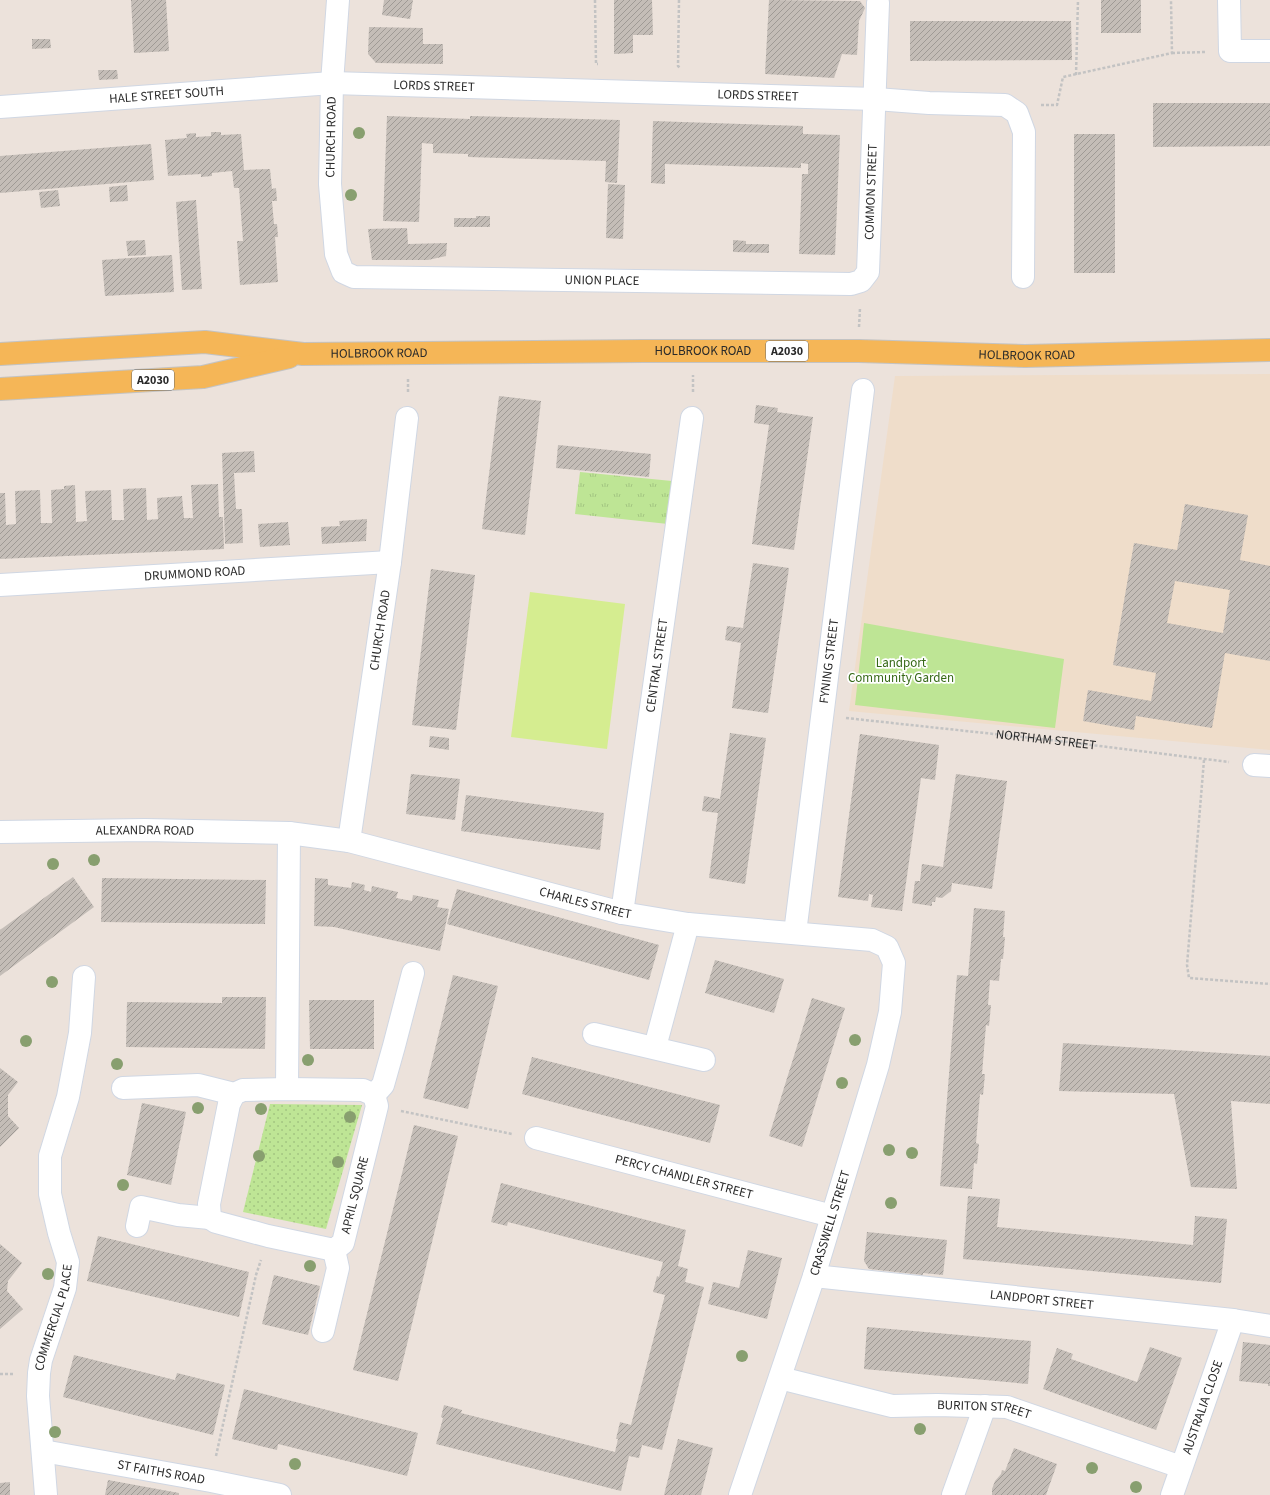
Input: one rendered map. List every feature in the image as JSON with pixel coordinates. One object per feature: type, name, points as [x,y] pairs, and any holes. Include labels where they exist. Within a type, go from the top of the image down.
[{"type":"main road","name":"HOLBROOK ROAD","points":[[0,354],[205,342],[303,354],[859,351],[1025,356],[1270,350]]},
{"type":"main road","name":"HOLBROOK ROAD","points":[[0,389],[203,377],[303,354]]},
{"type":"street","name":"CHURCH ROAD","points":[[338,0],[332,83],[330,184],[336,254],[343,272]]},
{"type":"street","points":[[1229,0],[1230,51],[1270,51]]},
{"type":"street","name":"COMMON STREET","points":[[861,281],[868,272],[876,99],[878,2]]},
{"type":"street","name":"LORDS STREET","points":[[332,83],[876,99],[929,103],[1005,105]]},
{"type":"street","name":"HALE STREET SOUTH","points":[[0,107],[332,83]]},
{"type":"street","points":[[1005,105],[1017,114],[1024,132],[1023,277]]},
{"type":"street","name":"UNION PLACE","points":[[343,272],[354,277],[851,284],[861,281]]},
{"type":"street","name":"FYNING STREET","points":[[795,933],[863,390]]},
{"type":"street","name":"CHURCH ROAD","points":[[349,841],[390,562],[407,418]]},
{"type":"street","name":"CENTRAL STREET","points":[[622,913],[692,418]]},
{"type":"street","name":"DRUMMOND ROAD","points":[[0,585],[390,562]]},
{"type":"street","name":"ALEXANDRA ROAD","points":[[0,832],[145,830],[289,833]]},
{"type":"street","points":[[287,1089],[289,833]]},
{"type":"street","name":"CHARLES STREET","points":[[289,833],[349,841],[622,913],[688,924],[872,940],[887,946]]},
{"type":"street","points":[[655,1047],[688,924]]},
{"type":"street","name":"CRASSWELL STREET","points":[[740,1495],[814,1276],[878,1065],[890,1012],[894,963],[887,946]]},
{"type":"street","name":"APRIL SQUARE","points":[[137,1226],[141,1207],[178,1216],[210,1218],[216,1222],[268,1236],[334,1250],[343,1243],[376,1101],[383,1085],[412,973]]},
{"type":"street","name":"COMMERCIAL PLACE","points":[[46,1495],[38,1396],[39,1373],[41,1360],[64,1288],[68,1262],[59,1233],[50,1194],[50,1156],[70,1090],[80,1033],[84,977]]},
{"type":"street","points":[[594,1034],[655,1047],[704,1060]]},
{"type":"street","points":[[123,1088],[198,1085],[234,1094],[243,1090],[364,1090],[376,1101]]},
{"type":"street","points":[[210,1218],[209,1204],[229,1104],[234,1094]]},
{"type":"street","name":"PERCY CHANDLER STREET","points":[[536,1138],[832,1216]]},
{"type":"street","points":[[323,1331],[338,1268],[334,1250]]},
{"type":"street","name":"LANDPORT STREET","points":[[814,1276],[1233,1320],[1270,1326]]},
{"type":"street","name":"AUSTRALIA CLOSE","points":[[1172,1495],[1233,1320]]},
{"type":"street","name":"BURITON STREET","points":[[780,1378],[892,1406],[1006,1407],[1181,1467]]},
{"type":"street","points":[[953,1495],[985,1406]]},
{"type":"street","name":"ST FAITHS ROAD","points":[[43,1451],[209,1488],[280,1495]]},
{"type":"path","points":[[595,0],[596,64]]},
{"type":"path","points":[[679,0],[678,66],[684,72]]},
{"type":"path","points":[[1076,75],[1078,0]]},
{"type":"path","points":[[1171,0],[1172,53]]},
{"type":"path","points":[[1005,105],[1057,105],[1063,77],[1172,53],[1230,51]]},
{"type":"path","points":[[859,351],[861,281]]},
{"type":"path","points":[[692,418],[694,351]]},
{"type":"path","points":[[407,418],[408,353]]},
{"type":"path","name":"NORTHAM STREET","points":[[822,715],[1059,740],[1204,760],[1262,766]]},
{"type":"path","points":[[1204,760],[1187,965],[1189,978],[1270,984]]},
{"type":"path","points":[[376,1101],[536,1138]]},
{"type":"path","points":[[209,1488],[256,1275],[268,1236]]},
{"type":"shaded area","points":[[1270,374],[1270,750],[849,711],[895,376]]},
{"type":"green space","points":[[580,472],[672,481],[668,524],[575,514]]},
{"type":"green space","points":[[530,592],[625,604],[607,749],[511,737]]},
{"type":"green space","name":"Landport Community Garden","points":[[864,623],[1064,659],[1055,728],[855,705]]},
{"type":"green space","points":[[270,1104],[362,1105],[326,1229],[243,1212]]},
{"type":"building","points":[[131,0],[166,0],[169,51],[134,53]]},
{"type":"building","points":[[384,0],[413,0],[410,19],[382,15]]},
{"type":"building","points":[[614,0],[652,0],[653,35],[633,35],[633,53],[614,54]]},
{"type":"building","points":[[769,0],[860,1],[865,8],[859,21],[857,55],[842,54],[834,78],[765,74]]},
{"type":"building","points":[[1101,0],[1141,0],[1141,33],[1101,33]]},
{"type":"building","points":[[910,21],[1071,21],[1072,60],[910,61]]},
{"type":"building","points":[[369,27],[423,28],[423,44],[443,44],[443,64],[376,63],[368,54]]},
{"type":"building","points":[[32,39],[50,39],[51,48],[32,49]]},
{"type":"building","points":[[98,70],[117,70],[118,79],[99,80]]},
{"type":"building","points":[[1153,103],[1270,103],[1270,146],[1153,147]]},
{"type":"building","points":[[387,116],[470,119],[470,116],[620,120],[617,183],[605,182],[606,161],[468,157],[468,154],[433,153],[433,144],[422,143],[419,222],[383,221]]},
{"type":"building","points":[[653,121],[803,126],[803,134],[840,135],[835,255],[799,254],[802,174],[808,174],[808,164],[801,163],[801,168],[665,164],[665,184],[651,183]]},
{"type":"building","points":[[211,132],[221,132],[221,135],[241,134],[244,170],[270,169],[272,189],[276,188],[277,201],[272,201],[274,224],[277,224],[278,237],[275,237],[278,282],[240,285],[237,241],[243,241],[239,188],[234,188],[232,171],[212,173],[212,176],[201,177],[201,174],[168,176],[165,140],[187,138],[186,134],[196,133],[196,137],[211,136]]},
{"type":"building","points":[[1074,134],[1115,134],[1115,273],[1074,273]]},
{"type":"building","points":[[151,144],[154,180],[0,193],[0,156]]},
{"type":"building","points":[[608,184],[625,185],[623,239],[606,238]]},
{"type":"building","points":[[127,185],[128,201],[110,202],[109,187]]},
{"type":"building","points":[[58,190],[60,206],[41,208],[39,192]]},
{"type":"building","points":[[196,200],[202,289],[182,290],[176,202]]},
{"type":"building","points":[[476,216],[490,216],[490,227],[454,227],[454,218],[476,218]]},
{"type":"building","points":[[407,228],[408,244],[447,243],[446,256],[428,260],[372,260],[368,229]]},
{"type":"building","points":[[145,240],[146,255],[128,256],[126,241]]},
{"type":"building","points":[[733,240],[746,241],[746,244],[769,244],[769,253],[733,252]]},
{"type":"building","points":[[172,255],[174,292],[105,296],[102,260]]},
{"type":"building","points":[[499,396],[541,401],[525,535],[482,529]]},
{"type":"building","points":[[756,405],[778,408],[777,412],[813,417],[794,550],[752,544],[769,425],[754,423]]},
{"type":"building","points":[[558,445],[651,454],[649,477],[556,468]]},
{"type":"building","points":[[254,451],[255,472],[234,473],[236,509],[242,509],[243,543],[225,544],[222,453]]},
{"type":"building","points":[[218,484],[219,517],[223,517],[224,549],[0,559],[0,493],[5,493],[6,525],[16,524],[15,491],[40,490],[41,523],[52,523],[51,490],[64,489],[64,486],[75,485],[76,522],[87,521],[85,491],[111,490],[112,520],[124,520],[123,489],[146,488],[147,520],[158,519],[157,498],[182,496],[184,518],[193,518],[191,485]]},
{"type":"building","points":[[1185,504],[1248,515],[1240,560],[1270,566],[1270,661],[1225,653],[1212,728],[1136,716],[1134,730],[1083,721],[1088,690],[1151,701],[1156,673],[1113,665],[1134,543],[1177,550]],"holes":[[[1175,581],[1230,590],[1223,633],[1167,623]]]},
{"type":"building","points":[[367,519],[366,541],[322,544],[321,527],[340,526],[339,521]]},
{"type":"building","points":[[288,522],[290,545],[260,547],[258,524]]},
{"type":"building","points":[[753,563],[789,568],[768,713],[732,708],[741,643],[725,640],[727,626],[743,628]]},
{"type":"building","points":[[431,569],[475,575],[456,730],[412,725]]},
{"type":"building","points":[[730,733],[766,738],[745,884],[709,878],[718,813],[702,811],[704,796],[720,799]]},
{"type":"building","points":[[860,734],[939,745],[935,780],[921,778],[902,911],[871,907],[873,895],[869,894],[868,901],[838,897]]},
{"type":"building","points":[[430,736],[449,738],[449,750],[429,747]]},
{"type":"building","points":[[411,774],[460,779],[455,820],[406,814]]},
{"type":"building","points":[[956,774],[1007,781],[992,889],[952,883],[951,891],[942,898],[936,897],[935,902],[932,902],[932,906],[912,903],[915,881],[920,881],[922,864],[943,867]]},
{"type":"building","points":[[466,795],[604,813],[600,850],[461,831]]},
{"type":"building","points":[[73,877],[94,907],[0,976],[0,930]]},
{"type":"building","points":[[102,878],[266,880],[265,924],[101,922]]},
{"type":"building","points":[[315,878],[328,879],[328,885],[351,888],[352,882],[365,885],[364,890],[371,892],[372,886],[398,892],[396,898],[412,901],[413,895],[439,900],[437,907],[449,909],[440,951],[334,927],[314,926]]},
{"type":"building","points":[[457,889],[659,945],[649,980],[447,924]]},
{"type":"building","points":[[974,908],[1005,911],[1003,937],[1005,937],[999,981],[990,980],[988,1005],[991,1005],[989,1026],[986,1025],[982,1074],[985,1074],[983,1095],[980,1094],[976,1143],[979,1144],[977,1164],[974,1163],[972,1189],[940,1186],[957,975],[968,976]]},
{"type":"building","points":[[715,960],[784,979],[774,1013],[705,993]]},
{"type":"building","points":[[453,975],[498,986],[468,1109],[423,1098]]},
{"type":"building","points":[[222,997],[266,997],[265,1049],[126,1047],[127,1002],[222,1003]]},
{"type":"building","points":[[812,998],[845,1008],[802,1147],[769,1136]]},
{"type":"building","points":[[309,1000],[374,1000],[374,1049],[310,1049]]},
{"type":"building","points":[[1063,1043],[1270,1056],[1270,1104],[1231,1101],[1237,1189],[1191,1187],[1174,1094],[1059,1091]]},
{"type":"building","points":[[532,1057],[720,1105],[710,1143],[522,1094]]},
{"type":"building","points":[[0,1068],[18,1082],[8,1095],[8,1116],[19,1128],[0,1147]]},
{"type":"building","points":[[142,1103],[186,1112],[171,1185],[127,1175]]},
{"type":"building","points":[[414,1125],[458,1136],[398,1381],[353,1370]]},
{"type":"building","points":[[501,1183],[686,1230],[678,1266],[688,1269],[685,1282],[704,1287],[662,1450],[642,1445],[639,1458],[629,1456],[621,1491],[436,1444],[443,1418],[441,1417],[444,1405],[462,1410],[461,1413],[615,1452],[620,1422],[631,1425],[665,1295],[653,1292],[657,1276],[659,1277],[663,1262],[508,1222],[507,1226],[491,1222]]},
{"type":"building","points":[[968,1196],[1000,1199],[997,1227],[1193,1245],[1195,1216],[1227,1219],[1221,1283],[963,1259]]},
{"type":"building","points":[[867,1232],[947,1240],[943,1275],[923,1273],[923,1275],[869,1269],[864,1261]]},
{"type":"building","points":[[98,1236],[249,1272],[239,1317],[87,1281]]},
{"type":"building","points":[[0,1244],[22,1263],[8,1281],[7,1291],[23,1309],[0,1329]]},
{"type":"building","points":[[748,1250],[782,1258],[767,1319],[708,1304],[713,1282],[739,1288]]},
{"type":"building","points":[[274,1275],[320,1286],[308,1335],[262,1324]]},
{"type":"building","points":[[867,1327],[1031,1341],[1028,1384],[864,1369]]},
{"type":"building","points":[[1243,1342],[1270,1345],[1270,1386],[1268,1386],[1268,1384],[1239,1381]]},
{"type":"building","points":[[1150,1347],[1182,1358],[1156,1430],[1043,1389],[1057,1348],[1073,1354],[1071,1359],[1137,1382]]},
{"type":"building","points":[[74,1355],[175,1380],[177,1373],[225,1385],[213,1435],[63,1397]]},
{"type":"building","points":[[244,1389],[418,1433],[407,1476],[278,1444],[277,1450],[232,1439]]},
{"type":"building","points":[[678,1439],[713,1448],[701,1495],[664,1495]]},
{"type":"building","points":[[1014,1448],[1057,1464],[1046,1495],[992,1495],[992,1489],[995,1481],[1001,1474],[1002,1470],[1005,1471]]},
{"type":"building","points":[[108,1480],[179,1493],[179,1495],[105,1495]]},
{"type":"building","points":[[10,1482],[10,1495],[0,1495],[0,1483]]}]
